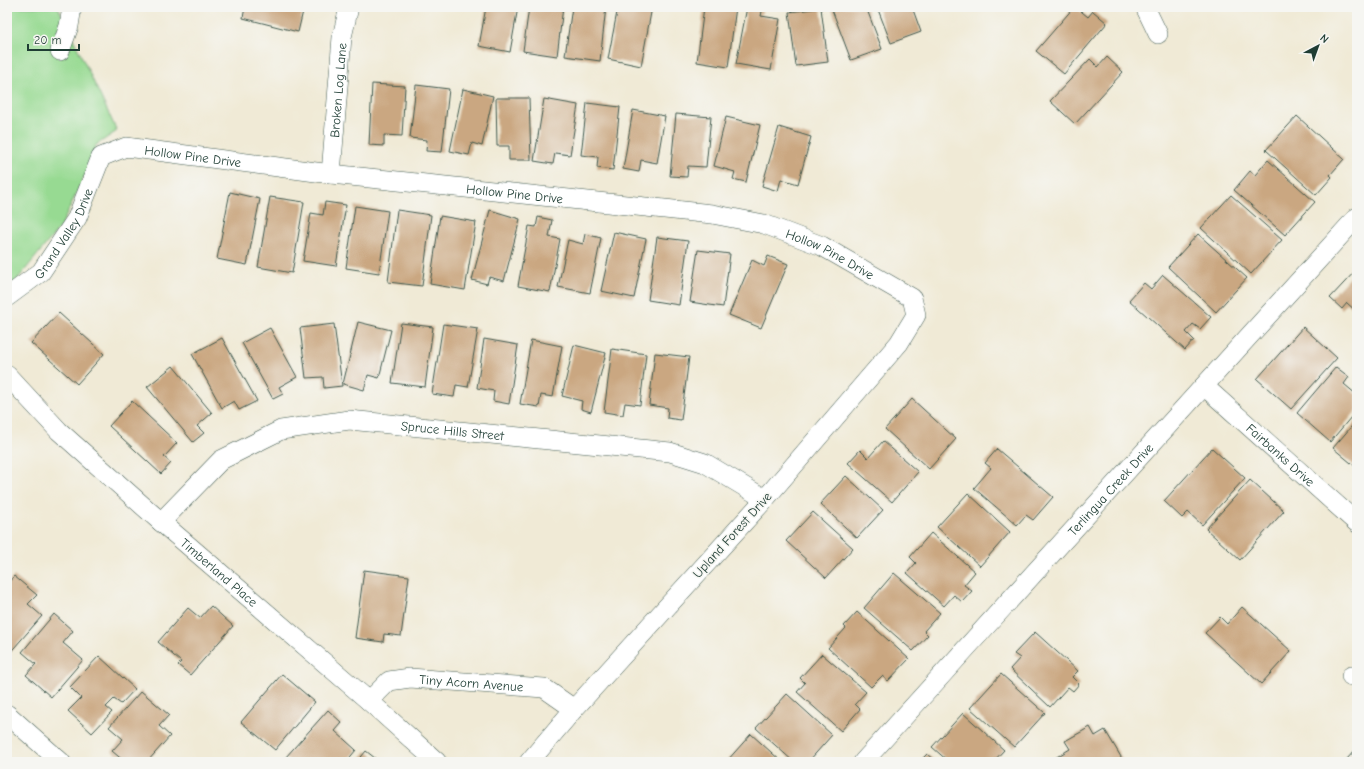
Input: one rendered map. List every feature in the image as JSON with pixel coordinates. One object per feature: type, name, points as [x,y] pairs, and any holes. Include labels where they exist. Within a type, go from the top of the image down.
[{"type":"street","points":[[60,51],[69,26],[72,7]]},
{"type":"street","name":"Broken Log Lane","points":[[331,174],[342,37],[349,7]]},
{"type":"street","points":[[1145,7],[1158,34]]},
{"type":"street","name":"Hollow Pine Drive","points":[[101,157],[126,147],[331,174],[712,214],[764,224],[822,246],[912,298]]},
{"type":"street","name":"Grand Valley Drive","points":[[7,297],[40,272],[77,218],[101,157]]},
{"type":"street","name":"Terlingua Creek Drive","points":[[863,762],[1357,217]]},
{"type":"street","name":"Upland Forest Drive","points":[[529,762],[574,709],[765,499],[899,343],[916,315],[912,298]]},
{"type":"street","name":"Timberland Place","points":[[7,375],[59,430],[161,522],[369,701],[437,762]]},
{"type":"street","name":"Fairbanks Drive","points":[[1204,386],[1357,523]]},
{"type":"street","name":"Spruce Hills Street","points":[[161,522],[221,460],[281,430],[349,420],[670,452],[705,463],[765,499]]},
{"type":"street","name":"Tiny Acorn Avenue","points":[[369,701],[389,681],[410,678],[544,688],[574,709]]},
{"type":"street","points":[[7,714],[61,762]]},
{"type":"green space","points":[[7,7],[58,7],[117,131],[96,145],[85,175],[61,226],[16,281],[7,286]]},
{"type":"building","points":[[245,7],[304,7],[298,32],[243,18]]},
{"type":"building","points":[[486,7],[518,7],[510,52],[479,46]]},
{"type":"building","points":[[529,7],[563,7],[557,56],[523,51]]},
{"type":"building","points":[[572,7],[606,7],[600,61],[565,56]]},
{"type":"building","points":[[618,7],[652,7],[641,66],[608,59]]},
{"type":"building","points":[[704,7],[736,7],[728,67],[697,62]]},
{"type":"building","points":[[747,7],[763,7],[761,16],[780,19],[771,70],[736,64]]},
{"type":"building","points":[[831,7],[866,7],[882,49],[851,60]]},
{"type":"building","points":[[877,7],[912,7],[921,32],[891,43]]},
{"type":"building","points":[[1074,7],[1088,17],[1093,11],[1107,23],[1064,74],[1036,51]]},
{"type":"building","points":[[821,8],[828,62],[796,66],[789,12]]},
{"type":"building","points":[[1107,57],[1123,72],[1075,124],[1050,101],[1090,59],[1098,67]]},
{"type":"building","points":[[372,84],[405,86],[402,136],[384,135],[384,146],[369,145]]},
{"type":"building","points":[[416,85],[449,89],[442,152],[426,151],[427,140],[410,138]]},
{"type":"building","points":[[463,89],[493,96],[482,146],[472,143],[469,155],[450,151]]},
{"type":"building","points":[[496,98],[529,98],[531,160],[509,160],[509,146],[497,146]]},
{"type":"building","points":[[544,99],[578,105],[570,155],[555,153],[553,164],[534,161]]},
{"type":"building","points":[[587,103],[620,107],[613,170],[597,168],[598,157],[581,155]]},
{"type":"building","points":[[633,110],[665,116],[657,163],[641,160],[639,172],[623,169]]},
{"type":"building","points":[[676,114],[711,117],[706,167],[688,166],[687,177],[670,176]]},
{"type":"building","points":[[1297,116],[1344,159],[1330,175],[1332,177],[1316,195],[1266,150]]},
{"type":"building","points":[[726,117],[760,125],[746,182],[733,179],[735,172],[714,166]]},
{"type":"building","points":[[779,127],[811,137],[798,184],[781,179],[778,191],[762,186]]},
{"type":"building","points":[[1268,160],[1315,202],[1285,235],[1234,190],[1250,171],[1255,175]]},
{"type":"building","points":[[230,192],[260,199],[247,265],[217,259]]},
{"type":"building","points":[[1231,195],[1282,240],[1251,274],[1201,228]]},
{"type":"building","points":[[270,197],[304,202],[292,273],[258,267]]},
{"type":"building","points":[[325,202],[346,205],[336,266],[303,261],[311,213],[323,215]]},
{"type":"building","points":[[355,206],[388,211],[379,273],[346,268]]},
{"type":"building","points":[[397,210],[431,215],[422,286],[388,282]]},
{"type":"building","points":[[490,210],[520,219],[504,281],[489,277],[487,284],[472,280]]},
{"type":"building","points":[[440,216],[476,222],[465,290],[430,284]]},
{"type":"building","points":[[538,217],[552,220],[549,237],[560,239],[550,292],[518,286],[529,226],[536,227]]},
{"type":"building","points":[[614,232],[646,239],[634,298],[601,291]]},
{"type":"building","points":[[585,234],[601,238],[590,293],[558,287],[568,240],[583,244]]},
{"type":"building","points":[[1198,234],[1247,278],[1216,312],[1168,267]]},
{"type":"building","points":[[657,237],[688,241],[679,305],[648,300]]},
{"type":"building","points":[[698,250],[730,254],[723,307],[690,302]]},
{"type":"building","points":[[768,256],[788,264],[761,328],[729,315],[752,260],[764,266]]},
{"type":"building","points":[[1357,269],[1357,312],[1347,303],[1342,309],[1330,298]]},
{"type":"building","points":[[1163,275],[1211,317],[1200,329],[1193,324],[1186,332],[1194,340],[1185,350],[1129,300],[1144,283],[1151,289]]},
{"type":"building","points":[[59,313],[104,354],[77,384],[31,343]]},
{"type":"building","points":[[358,322],[391,330],[379,378],[368,375],[364,390],[343,384]]},
{"type":"building","points":[[401,323],[433,327],[425,387],[392,383]]},
{"type":"building","points":[[334,324],[342,386],[324,388],[323,377],[306,378],[300,328]]},
{"type":"building","points":[[443,324],[478,329],[468,387],[456,385],[454,397],[432,394]]},
{"type":"building","points":[[1303,327],[1337,358],[1291,409],[1257,379]]},
{"type":"building","points":[[270,328],[297,377],[279,387],[283,394],[273,399],[242,343]]},
{"type":"building","points":[[222,338],[257,401],[239,410],[234,401],[222,408],[192,354]]},
{"type":"building","points":[[484,339],[518,345],[509,404],[493,401],[494,391],[477,388]]},
{"type":"building","points":[[531,340],[562,346],[553,397],[541,395],[539,407],[520,404]]},
{"type":"building","points":[[574,345],[606,353],[591,412],[581,409],[582,401],[562,396]]},
{"type":"building","points":[[612,349],[646,354],[640,405],[625,403],[623,415],[604,412]]},
{"type":"building","points":[[655,353],[689,357],[681,420],[667,418],[668,408],[649,405]]},
{"type":"building","points":[[173,366],[212,413],[197,426],[204,433],[193,442],[147,387]]},
{"type":"building","points":[[1336,367],[1349,377],[1344,384],[1357,395],[1357,410],[1330,442],[1297,413]]},
{"type":"building","points":[[912,399],[956,439],[929,469],[885,429]]},
{"type":"building","points":[[132,401],[177,443],[164,457],[171,463],[161,474],[109,426]]},
{"type":"building","points":[[1357,420],[1357,468],[1333,448]]},
{"type":"building","points":[[883,441],[918,472],[892,502],[848,463],[860,450],[868,458]]},
{"type":"building","points":[[1212,448],[1245,478],[1202,525],[1188,512],[1182,518],[1164,501]]},
{"type":"building","points":[[997,449],[1053,497],[1033,520],[1026,515],[1017,525],[974,488],[991,468],[985,463]]},
{"type":"building","points":[[846,476],[883,510],[857,538],[820,504]]},
{"type":"building","points":[[1250,480],[1284,511],[1240,560],[1206,529]]},
{"type":"building","points":[[968,493],[1010,532],[980,566],[937,527]]},
{"type":"building","points":[[813,512],[853,548],[826,578],[786,541]]},
{"type":"building","points":[[931,533],[975,572],[964,585],[972,591],[962,602],[954,595],[944,606],[907,573],[916,563],[910,557]]},
{"type":"building","points":[[364,570],[409,576],[401,636],[384,634],[383,642],[355,638]]},
{"type":"building","points":[[894,573],[940,613],[924,631],[928,635],[913,651],[864,608]]},
{"type":"building","points":[[14,576],[37,595],[28,604],[42,616],[7,656],[7,584]]},
{"type":"building","points":[[211,606],[233,626],[190,675],[178,665],[181,662],[158,642],[188,608],[200,618]]},
{"type":"building","points":[[1242,607],[1291,651],[1261,684],[1205,633],[1220,617],[1227,624]]},
{"type":"building","points":[[857,612],[909,659],[888,681],[882,676],[871,687],[828,648],[846,628],[844,626]]},
{"type":"building","points":[[54,614],[73,631],[63,643],[83,660],[51,697],[26,675],[36,664],[22,652]]},
{"type":"building","points":[[1035,632],[1078,671],[1072,677],[1079,684],[1073,691],[1068,687],[1050,707],[1010,669],[1020,658],[1014,654]]},
{"type":"building","points":[[822,654],[866,692],[855,704],[860,709],[841,731],[797,692],[805,683],[800,678]]},
{"type":"building","points":[[99,656],[135,689],[121,704],[114,699],[106,707],[112,712],[92,733],[68,711],[81,698],[70,687]]},
{"type":"building","points":[[282,674],[315,702],[275,750],[241,722]]},
{"type":"building","points":[[1001,674],[1045,713],[1014,747],[970,708]]},
{"type":"building","points":[[141,691],[169,715],[159,726],[170,736],[147,762],[125,762],[112,751],[123,739],[109,727]]},
{"type":"building","points":[[787,694],[832,735],[808,762],[794,762],[756,728]]},
{"type":"building","points":[[328,710],[342,723],[335,731],[356,750],[346,762],[290,762],[285,758]]},
{"type":"building","points":[[963,713],[1004,750],[993,762],[949,762],[932,747]]},
{"type":"building","points":[[1090,727],[1095,736],[1105,730],[1124,762],[1058,762],[1055,758],[1070,749],[1065,741]]},
{"type":"building","points":[[751,734],[782,762],[726,762]]},
{"type":"building","points":[[1357,748],[1357,762],[1347,762],[1346,760]]},
{"type":"building","points":[[366,751],[380,762],[357,762]]},
{"type":"building","points":[[927,754],[936,762],[919,762]]}]
